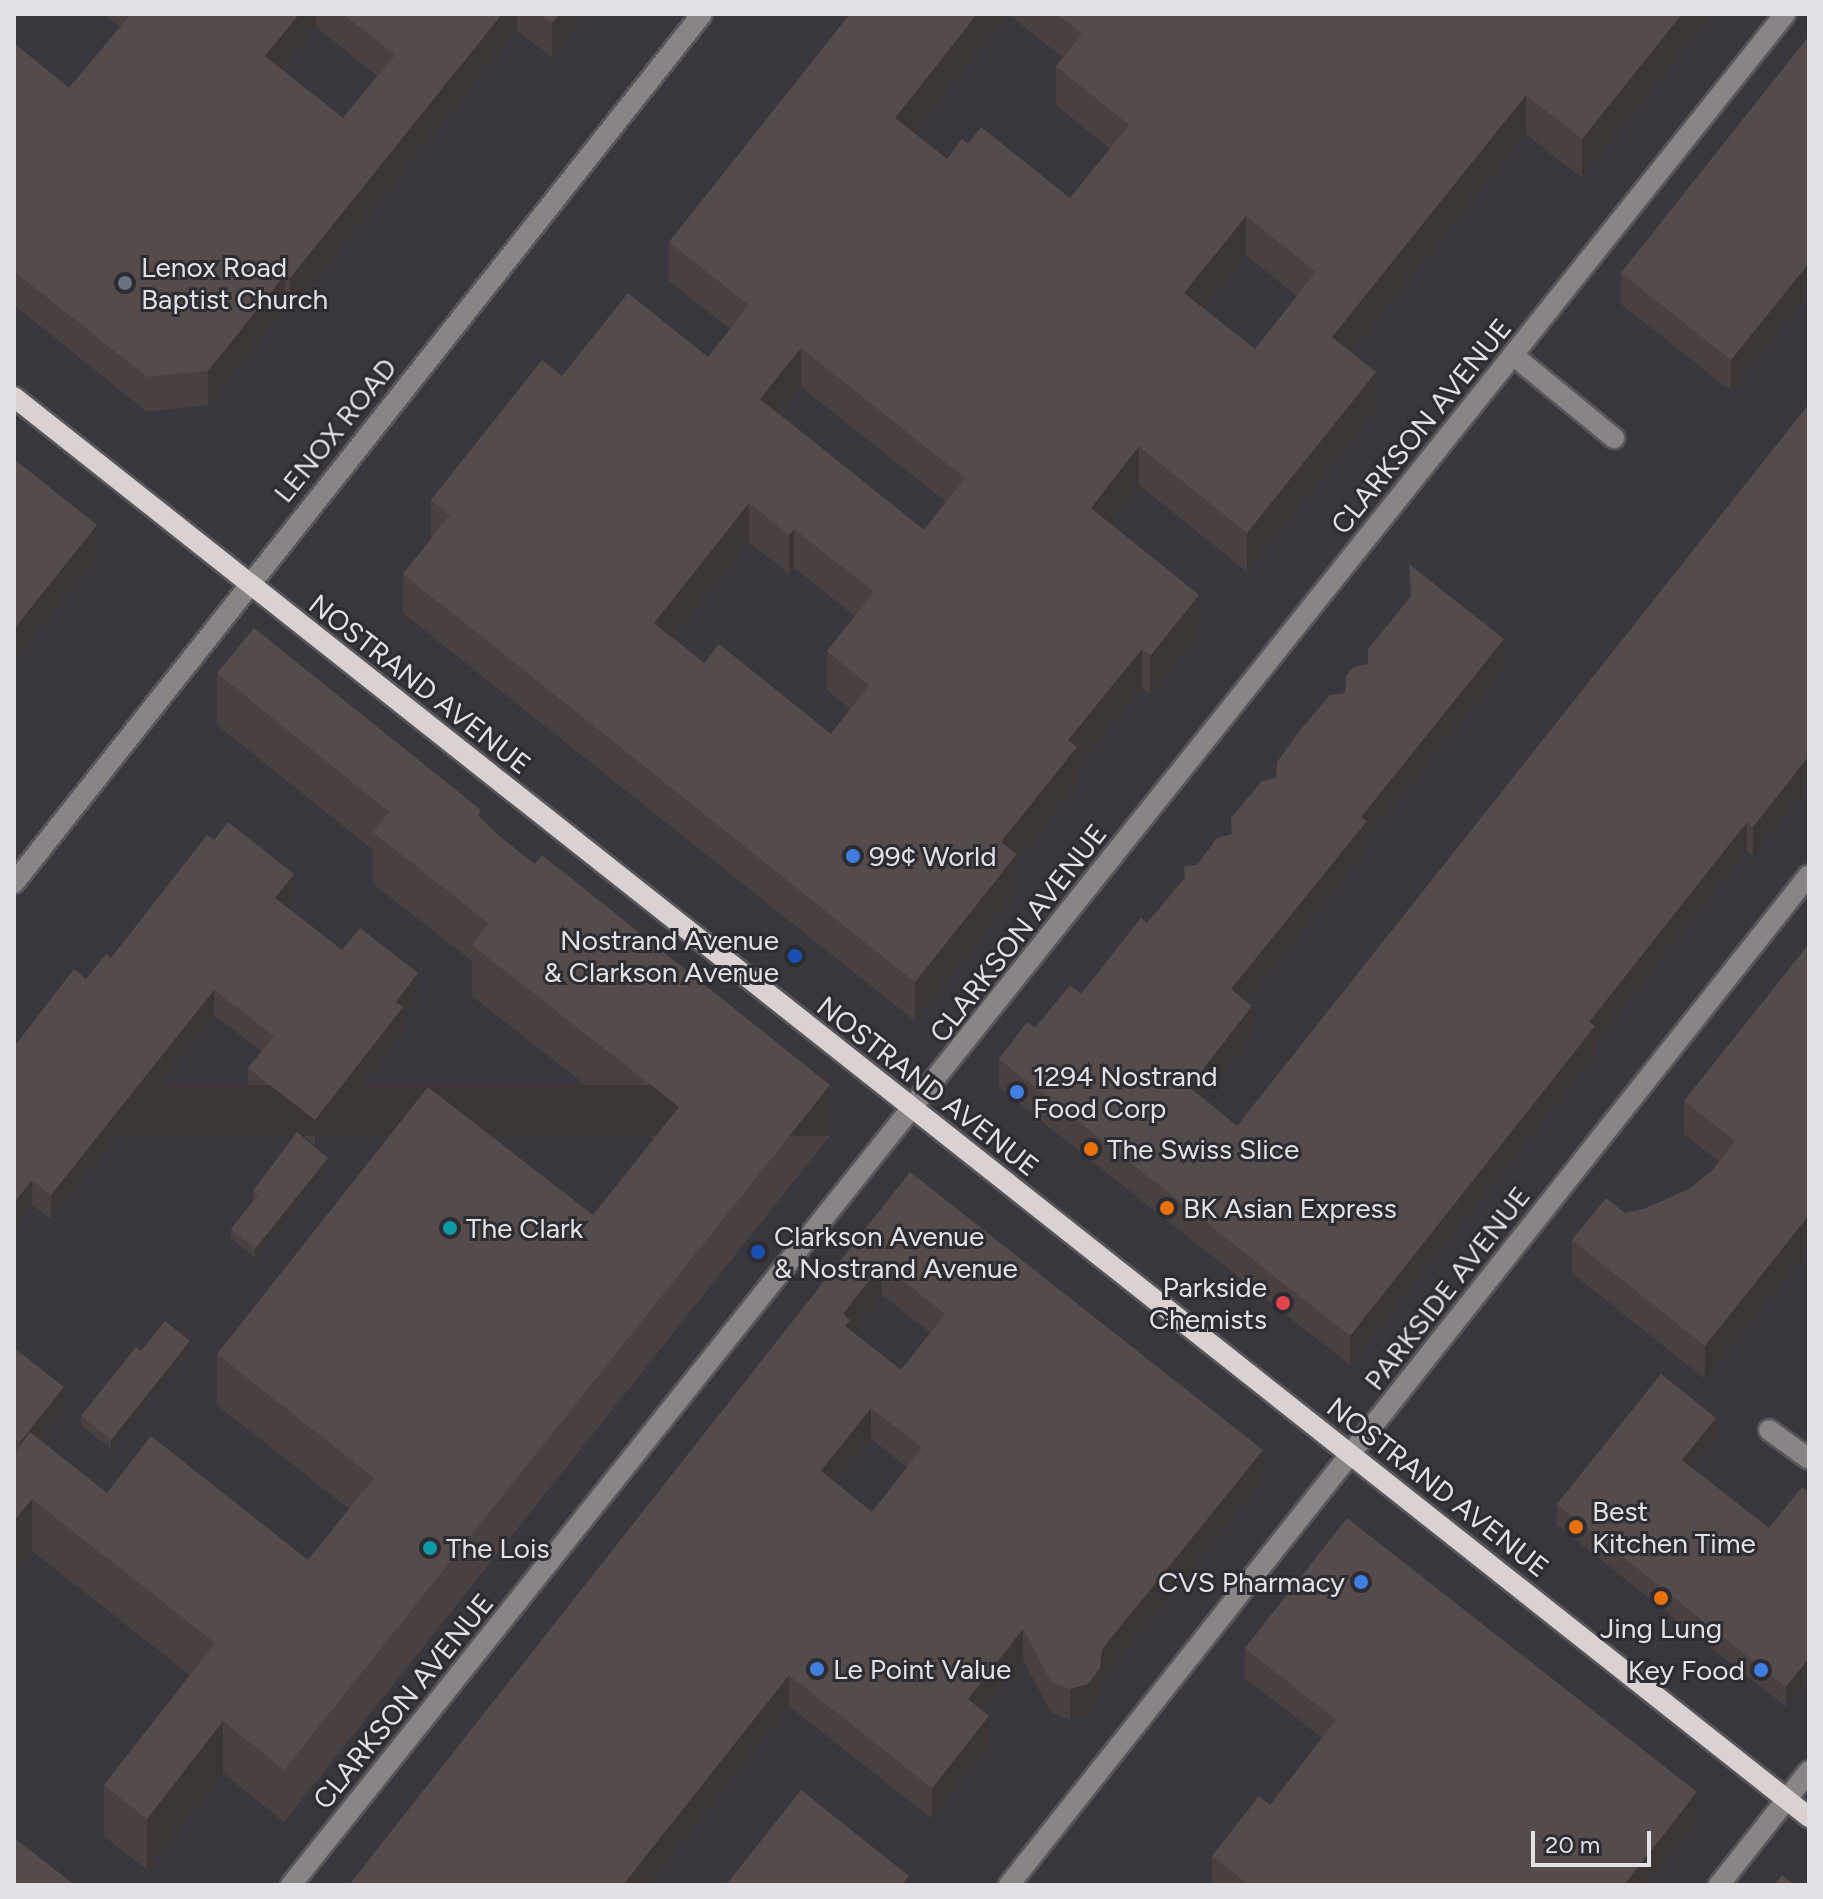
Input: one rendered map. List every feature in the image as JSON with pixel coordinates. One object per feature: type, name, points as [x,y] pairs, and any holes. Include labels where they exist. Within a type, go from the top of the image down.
[{"type":"main road","name":"NOSTRAND AVENUE","points":[[14,397],[1809,1817]]},
{"type":"street","name":"LENOX ROAD","points":[[14,883],[702,14]]},
{"type":"street","name":"CLARKSON AVENUE","points":[[291,1885],[913,1110],[1785,14]]},
{"type":"street","points":[[1513,355],[1614,438]]},
{"type":"street","name":"PARKSIDE AVENUE","points":[[1009,1885],[1809,875]]},
{"type":"street","points":[[1769,1430],[1809,1459]]},
{"type":"street","points":[[1719,1885],[1809,1771]]},
{"type":"building","points":[[131,14],[299,14],[265,56],[343,118],[395,55],[343,14],[502,14],[290,278],[285,275],[208,371],[147,377],[14,271],[14,43],[69,88]]},
{"type":"building","points":[[540,14],[560,14],[552,23]]},
{"type":"building","points":[[850,14],[977,14],[895,118],[947,159],[962,139],[968,144],[981,127],[1070,198],[1129,125],[1056,66],[1082,34],[1057,14],[1682,14],[1582,139],[1526,95],[1332,337],[1376,372],[1247,533],[1139,446],[1091,508],[1199,595],[1150,656],[1142,649],[1068,740],[1077,747],[1001,842],[1017,854],[915,982],[403,574],[450,515],[431,500],[542,360],[562,376],[628,293],[708,357],[749,305],[669,242]],"holes":[[[1246,216],[1316,272],[1255,349],[1184,293]],[[801,348],[965,478],[924,530],[760,399]],[[749,503],[789,535],[794,529],[874,592],[827,651],[869,685],[831,734],[719,644],[704,663],[654,623]]]},
{"type":"building","points":[[1809,36],[1809,263],[1731,360],[1621,273]]},
{"type":"building","points":[[1809,404],[1809,756],[1753,827],[1747,822],[1589,1022],[1595,1026],[1350,1336],[999,1059],[1027,1022],[1035,1028],[1070,985],[1081,994],[1141,918],[1147,923],[1186,877],[1184,866],[1197,865],[1217,838],[1233,834],[1231,818],[1262,781],[1276,778],[1277,762],[1298,733],[1330,695],[1345,693],[1346,676],[1353,667],[1368,664],[1368,649],[1412,595],[1409,564],[1504,639],[1361,817],[1367,821],[1231,989],[1252,1006],[1189,1087],[1237,1126]]},
{"type":"building","points":[[14,459],[97,525],[14,629]]},
{"type":"building","points":[[254,628],[481,810],[478,815],[499,836],[535,864],[542,855],[830,1085],[284,1770],[223,1721],[147,1819],[104,1785],[215,1643],[32,1499],[14,1521],[14,1454],[30,1432],[107,1493],[151,1436],[308,1560],[374,1478],[217,1354],[428,1087],[593,1215],[679,1107],[472,945],[488,923],[373,832],[389,812],[217,673]]},
{"type":"building","points":[[228,822],[294,874],[275,898],[342,950],[360,928],[418,973],[396,1002],[403,1007],[315,1120],[248,1068],[274,1036],[214,990],[51,1195],[32,1180],[14,1203],[14,1047],[74,969],[86,979],[106,954],[111,958],[207,835],[214,840]]},
{"type":"building","points":[[1809,944],[1809,1215],[1705,1346],[1572,1240],[1606,1198],[1625,1213],[1646,1208],[1689,1189],[1713,1170],[1735,1141],[1684,1101]]},
{"type":"building","points":[[297,1132],[328,1158],[255,1249],[231,1229],[258,1195],[253,1191]]},
{"type":"building","points":[[910,1172],[1263,1450],[1102,1649],[1100,1668],[1088,1684],[1070,1689],[1051,1682],[1023,1629],[968,1699],[989,1716],[932,1788],[789,1675],[623,1885],[349,1885]],"holes":[[[882,1264],[945,1314],[901,1370],[845,1326],[850,1320],[843,1314]],[[871,1408],[922,1448],[872,1512],[821,1471]]]},
{"type":"building","points":[[165,1321],[190,1341],[111,1440],[81,1416],[136,1347],[141,1351]]},
{"type":"building","points":[[14,1348],[64,1387],[20,1442],[14,1437]]},
{"type":"building","points":[[1661,1374],[1716,1418],[1682,1460],[1769,1528],[1802,1487],[1809,1492],[1809,1658],[1786,1687],[1557,1504]]},
{"type":"building","points":[[1347,1518],[1697,1792],[1624,1885],[1249,1885],[1212,1856],[1259,1796],[1270,1805],[1336,1720],[1245,1648]]},
{"type":"building","points":[[801,1790],[909,1876],[902,1885],[726,1885]]},
{"type":"building","points":[[14,1838],[75,1885],[14,1885]]},
{"type":"building","points":[[1782,1875],[1795,1885],[1774,1885]]},
{"type":"place","name":"Lenox Road Baptist Church","points":[[125,283]]},
{"type":"place","name":"99¢ World","points":[[853,856]]},
{"type":"place","name":"Nostrand Avenue & Clarkson Avenue","points":[[795,956]]},
{"type":"place","name":"1294 Nostrand Food Corp","points":[[1017,1092]]},
{"type":"place","name":"The Swiss Slice","points":[[1091,1149]]},
{"type":"place","name":"BK Asian Express","points":[[1167,1208]]},
{"type":"place","name":"The Clark","points":[[450,1228]]},
{"type":"place","name":"Clarkson Avenue & Nostrand Avenue","points":[[758,1252]]},
{"type":"place","name":"Parkside Chemists","points":[[1283,1303]]},
{"type":"place","name":"Best Kitchen Time","points":[[1576,1527]]},
{"type":"place","name":"The Lois","points":[[430,1548]]},
{"type":"place","name":"CVS Pharmacy","points":[[1361,1582]]},
{"type":"place","name":"Jing Lung","points":[[1661,1598]]},
{"type":"place","name":"Le Point Value","points":[[817,1669]]},
{"type":"place","name":"Key Food","points":[[1761,1670]]}]
